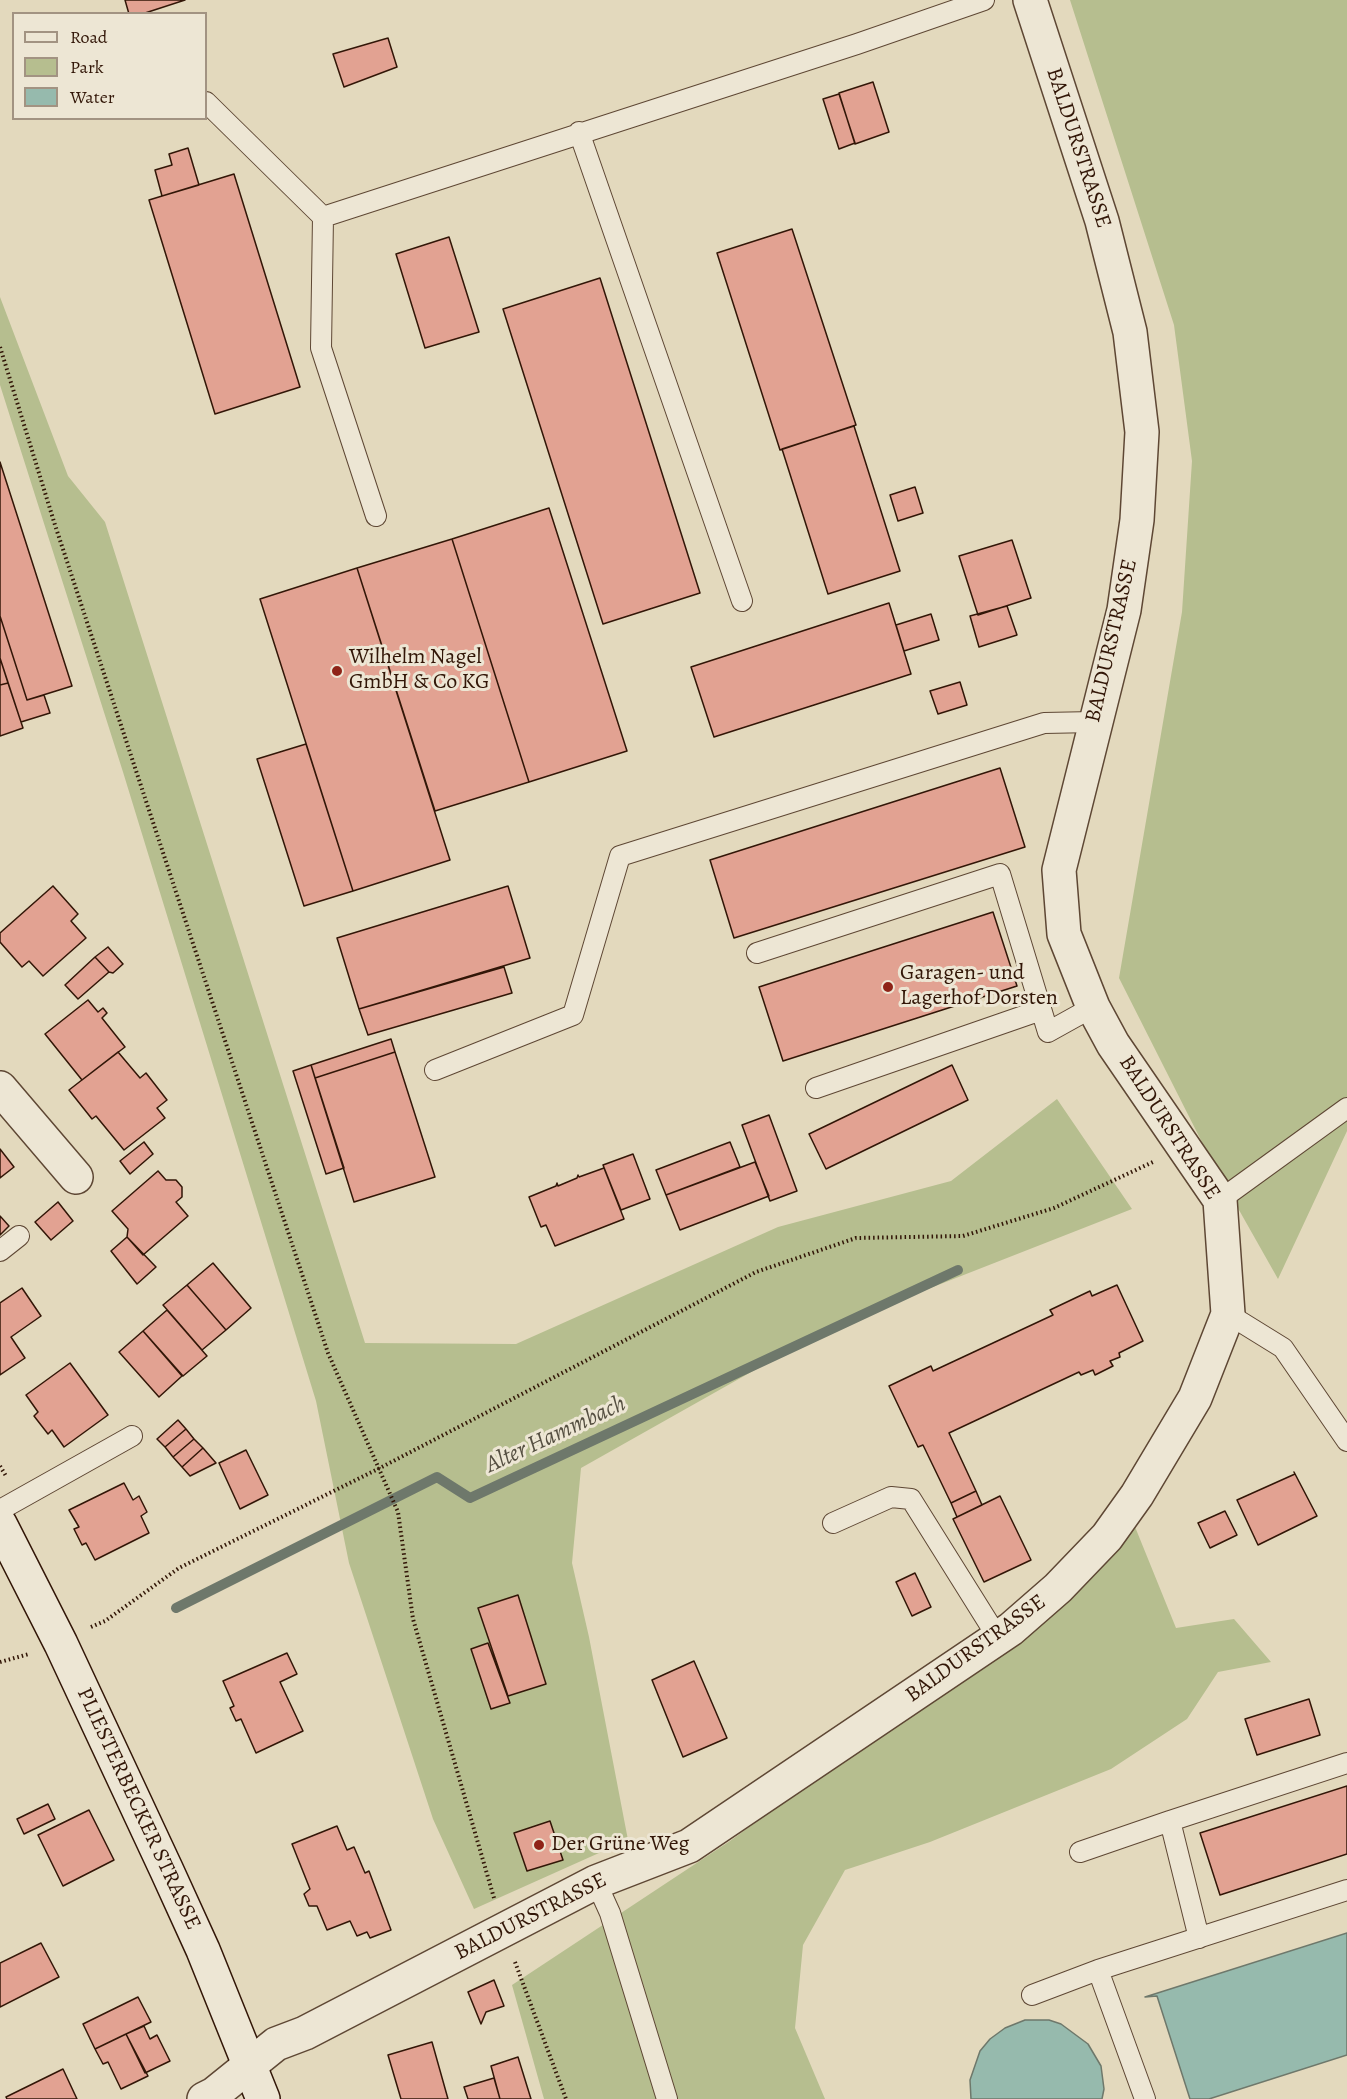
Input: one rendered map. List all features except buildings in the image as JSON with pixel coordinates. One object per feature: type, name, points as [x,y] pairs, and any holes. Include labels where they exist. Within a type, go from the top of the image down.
[{"type":"street","name":"BALDURSTRASSE","points":[[204,2099],[252,2065],[276,2044],[305,2033],[596,1882],[689,1846],[998,1638],[1058,1588],[1107,1537],[1137,1495],[1195,1398],[1228,1314],[1220,1200],[1113,1044],[1093,1007],[1064,934],[1059,870],[1094,722],[1124,610],[1137,520],[1142,432],[1130,332],[1102,221],[1030,0]]},
{"type":"street","points":[[0,1088],[76,1177]]},
{"type":"street","name":"PLIESTERBECKER STRASSE","points":[[0,1524],[61,1644],[185,1911],[252,2065],[264,2099]]},
{"type":"lane","points":[[322,217],[579,132],[858,44],[984,0]]},
{"type":"lane","points":[[207,103],[322,217],[321,348],[376,516]]},
{"type":"lane","points":[[579,132],[742,602]]},
{"type":"lane","points":[[435,1070],[573,1015],[620,856],[1044,723],[1094,722]]},
{"type":"lane","points":[[757,953],[1000,874],[1048,1032],[1093,1007]]},
{"type":"lane","points":[[816,1088],[1041,1010]]},
{"type":"lane","points":[[1220,1200],[1347,1108]]},
{"type":"lane","points":[[0,1251],[19,1236]]},
{"type":"lane","points":[[1228,1314],[1283,1348],[1347,1441]]},
{"type":"lane","points":[[0,1510],[132,1436]]},
{"type":"lane","points":[[833,1523],[891,1497],[910,1499],[998,1638]]},
{"type":"lane","points":[[1080,1852],[1347,1763]]},
{"type":"lane","points":[[1170,1821],[1199,1938]]},
{"type":"lane","points":[[596,1882],[610,1912],[667,2099]]},
{"type":"lane","points":[[1032,1995],[1098,1970],[1347,1890]]},
{"type":"lane","points":[[1098,1970],[1145,2099]]},
{"type":"path","points":[[0,347],[55,525],[328,1353],[398,1512],[413,1619],[503,1930],[566,2099]]},
{"type":"path","points":[[0,1662],[61,1644],[105,1621],[179,1569],[378,1469],[756,1272],[856,1238],[963,1236],[1053,1208],[1183,1148]]},
{"type":"green space","points":[[1070,0],[1347,0],[1347,1131],[1278,1279],[1213,1164],[1119,978],[1182,612],[1192,461],[1174,325]]},
{"type":"green space","points":[[0,297],[68,476],[105,522],[365,1343],[516,1344],[778,1227],[951,1181],[1057,1099],[1132,1209],[831,1327],[581,1468],[572,1563],[589,1637],[628,1840],[474,1909],[433,1819],[349,1563],[316,1401],[123,772],[0,385]]},
{"type":"green space","points":[[1129,1512],[1176,1628],[1234,1619],[1271,1662],[1218,1672],[1187,1719],[1111,1769],[930,1842],[845,1870],[803,1945],[795,2028],[825,2099],[544,2099],[512,1985],[730,1841],[1011,1636]]},
{"type":"water","points":[[1347,1933],[1347,2055],[1209,2099],[1190,2099],[1157,1996],[1145,1997]]},
{"type":"water","points":[[1025,2020],[1049,2020],[1061,2024],[1088,2044],[1101,2066],[1104,2089],[1102,2099],[971,2099],[970,2080],[980,2051],[990,2039],[1005,2028]]},
{"type":"waterway","name":"Alter Hammbach","points":[[176,1608],[437,1477],[470,1498],[958,1270]]},
{"type":"place","name":"Wilhelm Nagel GmbH & Co KG","points":[[337,671]]},
{"type":"place","name":"Garagen- und Lagerhof Dorsten","points":[[888,987]]},
{"type":"place","name":"Der Grüne Weg","points":[[539,1845]]}]
